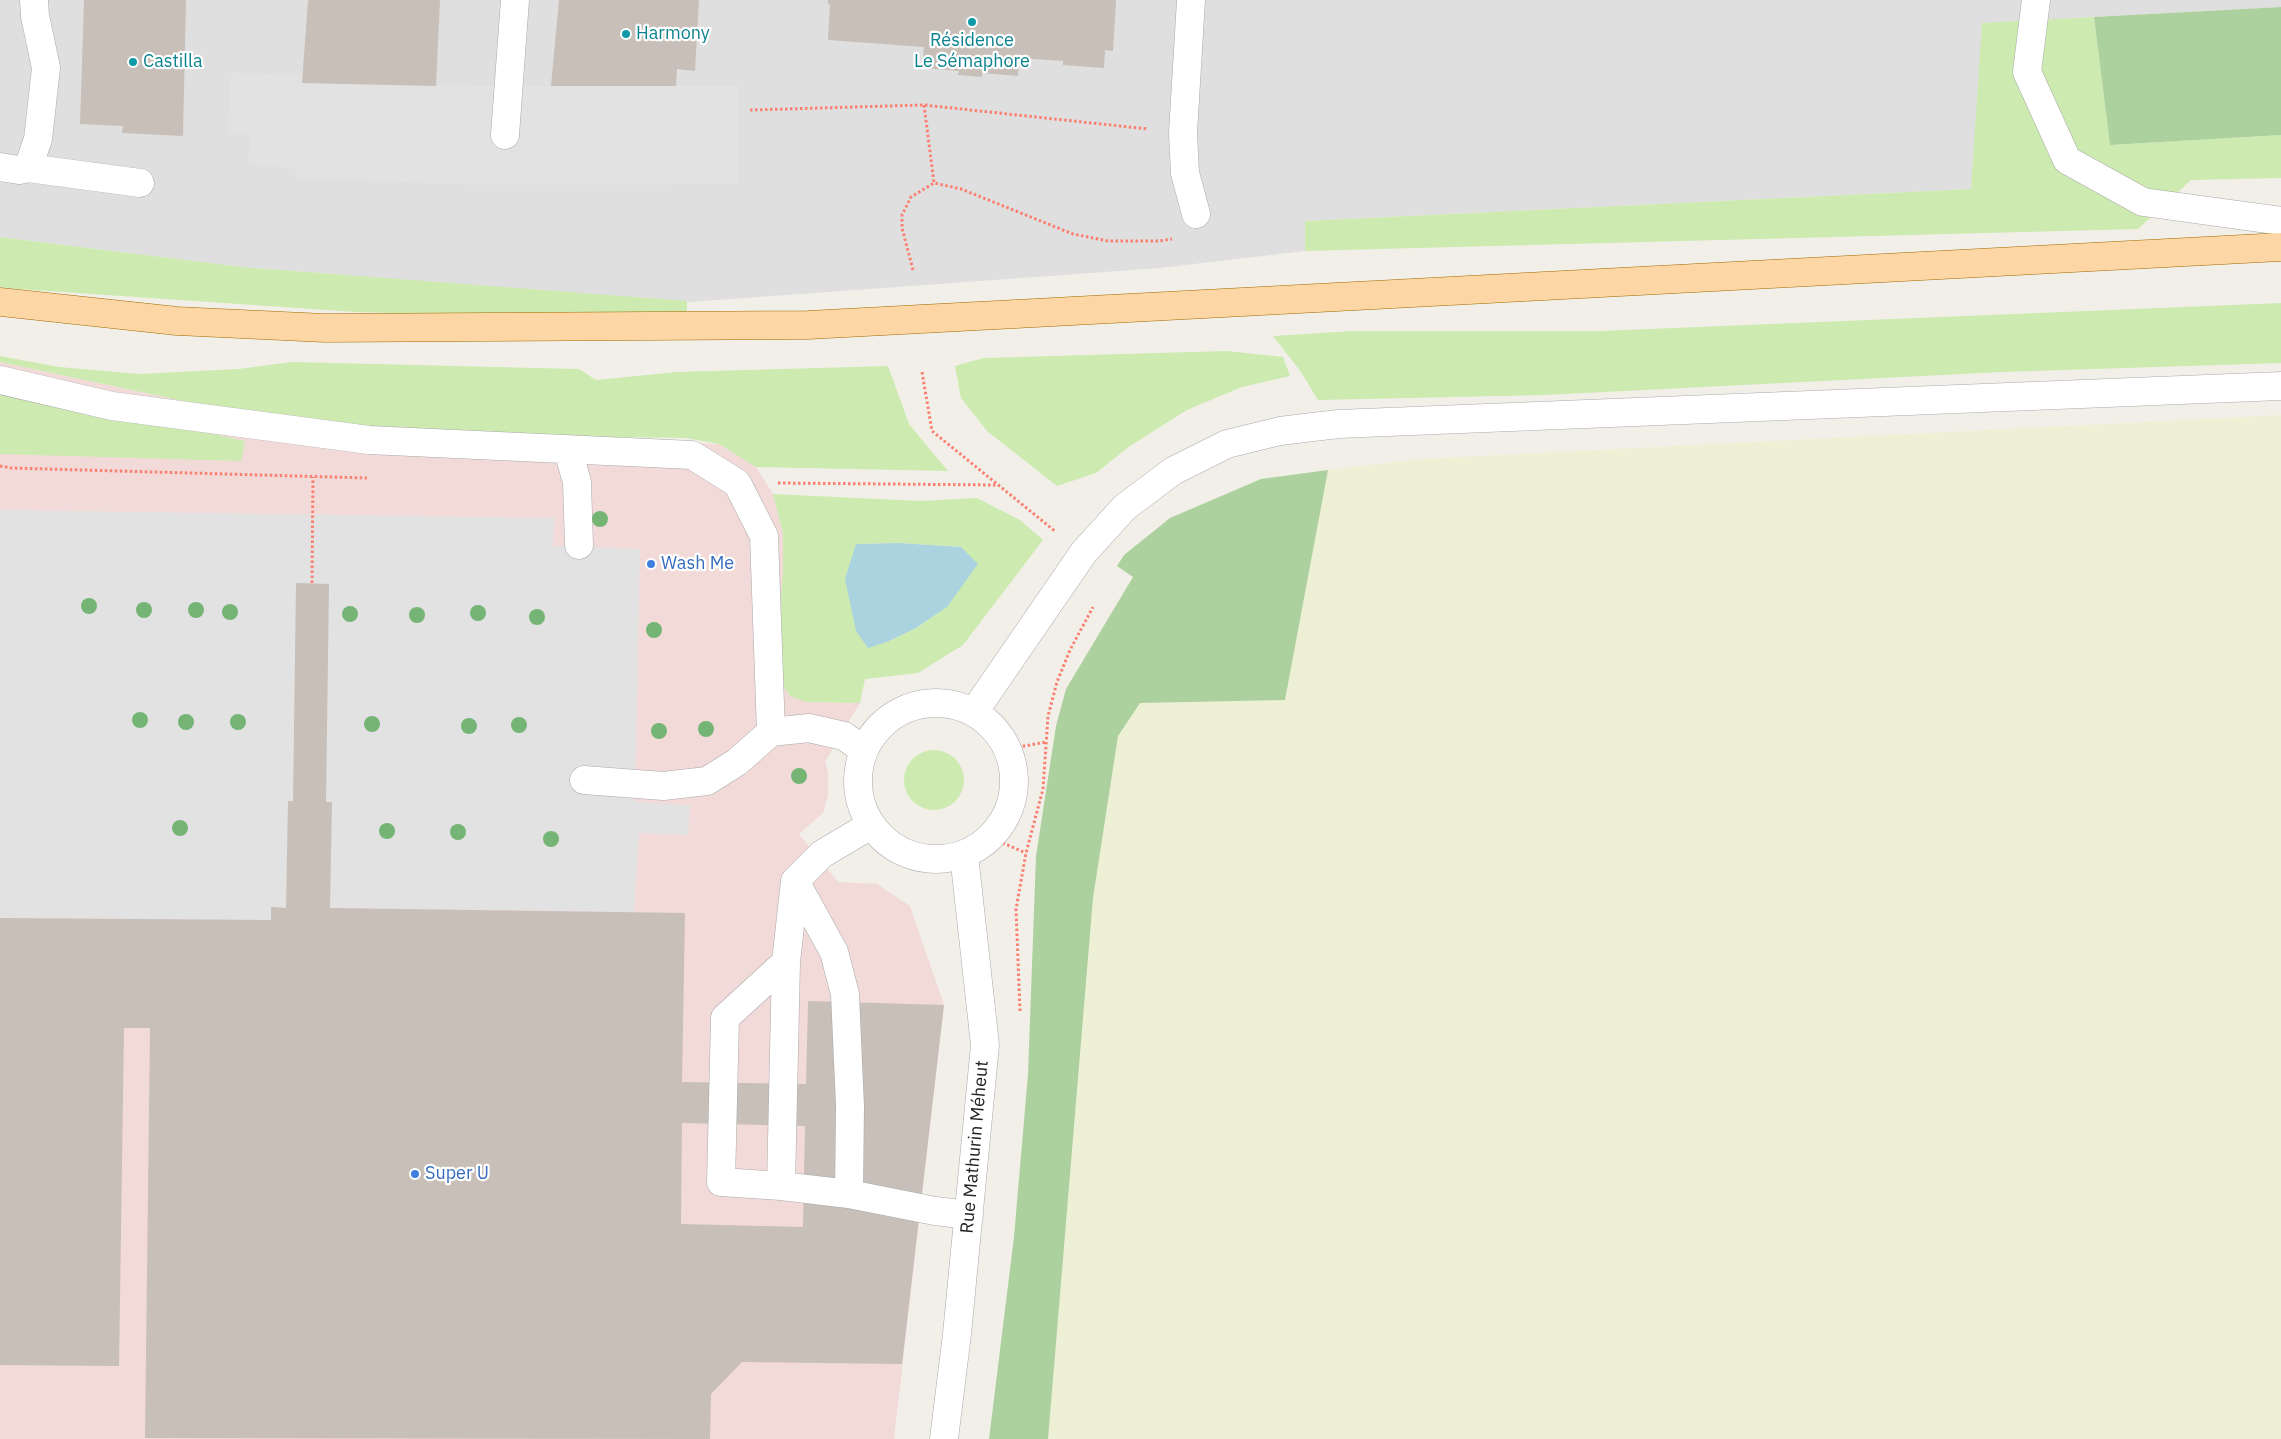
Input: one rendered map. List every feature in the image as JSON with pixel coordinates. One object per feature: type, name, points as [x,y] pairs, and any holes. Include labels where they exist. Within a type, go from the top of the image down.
[{"type":"main road","points":[[0,302],[177,321],[325,328],[808,325],[2281,247]]},
{"type":"street","points":[[28,168],[38,139],[46,68],[35,16],[34,0]]},
{"type":"street","points":[[505,135],[515,0]]},
{"type":"street","points":[[1191,0],[1183,133],[1185,173],[1196,214]]},
{"type":"street","points":[[2036,0],[2027,72],[2067,160],[2143,202],[2281,221]]},
{"type":"street","points":[[0,167],[18,170],[28,168],[140,183]]},
{"type":"street","points":[[0,380],[112,406],[369,440],[692,455],[737,483],[764,536],[771,732]]},
{"type":"street","points":[[974,712],[1084,552],[1125,507],[1173,471],[1227,444],[1280,431],[1348,423],[2281,386]]},
{"type":"street","points":[[568,450],[577,482],[579,545]]},
{"type":"street","points":[[923,703],[949,703],[974,712],[994,728],[1008,749],[1015,774],[1013,800],[1003,823],[986,843],[964,855],[938,860],[912,856],[888,844],[871,825],[860,801],[858,775],[864,750],[878,728],[898,712],[923,703]]},
{"type":"street","points":[[584,780],[663,786],[708,781],[737,762],[771,732],[809,728],[844,736],[864,750]]},
{"type":"street","points":[[781,1186],[786,962],[795,881],[822,854],[871,825]]},
{"type":"street","name":"Rue Mathurin Méheut","points":[[944,1439],[957,1334],[985,1045],[964,855]]},
{"type":"street","points":[[795,881],[834,952],[845,994],[850,1106],[849,1194]]},
{"type":"street","points":[[786,962],[725,1018],[721,1182],[781,1186],[849,1194],[935,1211],[969,1215]]},
{"type":"path","points":[[750,110],[924,105],[1183,133]]},
{"type":"path","points":[[924,105],[934,183]]},
{"type":"path","points":[[913,270],[902,228],[902,216],[911,197],[934,183],[961,189],[1073,234],[1108,240],[1159,241],[1178,237],[1194,229],[1196,214]]},
{"type":"path","points":[[922,372],[932,431],[1060,535]]},
{"type":"path","points":[[312,583],[313,478]]},
{"type":"path","points":[[1020,1016],[1016,909],[1026,853],[1043,789],[1048,716],[1070,650],[1094,605]]},
{"type":"path","points":[[1008,749],[1046,742]]},
{"type":"path","points":[[990,838],[1026,853]]},
{"type":"shaded area","points":[[0,0],[2281,0],[2281,7],[1983,23],[1971,189],[1305,221],[1305,251],[1160,268],[690,302],[242,267],[0,237]]},
{"type":"shaded area","points":[[231,73],[302,75],[302,83],[480,86],[738,86],[739,184],[482,185],[297,178],[297,169],[248,164],[251,134],[228,133]]},
{"type":"shaded area","points":[[0,362],[273,420],[514,436],[719,444],[756,467],[773,494],[783,534],[783,572],[806,702],[860,703],[825,762],[828,772],[828,796],[823,813],[799,834],[838,882],[877,884],[910,906],[944,1005],[894,1439],[0,1439]]},
{"type":"shaded area","points":[[0,510],[554,518],[553,546],[640,549],[635,802],[690,805],[688,835],[639,833],[634,912],[271,907],[271,920],[0,918]]},
{"type":"green space","points":[[2281,7],[2281,135],[2110,145],[2094,17]]},
{"type":"green space","points":[[2094,17],[2110,145],[2281,135],[2281,178],[2191,180],[2138,229],[1305,251],[1305,221],[1971,189],[1982,23]]},
{"type":"green space","points":[[0,237],[242,267],[687,301],[687,312],[539,317],[356,312],[18,289],[0,287]]},
{"type":"green space","points":[[2281,303],[2281,363],[2002,372],[1545,395],[1318,400],[1301,372],[1273,336],[1353,331],[1601,331]]},
{"type":"green space","points":[[1227,351],[1283,357],[1290,376],[1242,387],[1187,410],[1130,446],[1096,473],[1057,486],[987,431],[961,398],[955,366],[984,358]]},
{"type":"green space","points":[[0,356],[59,367],[139,374],[239,369],[291,362],[579,369],[596,380],[677,372],[888,366],[909,424],[948,471],[756,467],[719,444],[686,438],[473,435],[273,420],[0,362]]},
{"type":"green space","points":[[0,388],[245,441],[241,461],[0,454]]},
{"type":"green space","points":[[2281,415],[2281,1439],[1048,1439],[1093,898],[1118,736],[1140,703],[1285,700],[1328,470],[1421,459]]},
{"type":"green space","points":[[1328,470],[1285,700],[1140,703],[1118,736],[1093,898],[1048,1439],[989,1439],[1014,1237],[1028,1074],[1036,856],[1056,726],[1066,689],[1133,577],[1117,566],[1124,555],[1170,518],[1261,479]]},
{"type":"green space","points":[[773,494],[921,501],[977,498],[1020,520],[1043,540],[963,645],[918,673],[865,679],[860,703],[806,702],[790,696],[779,680],[779,620],[783,572],[783,534]],"holes":[[[899,543],[961,547],[947,607],[916,628],[887,642],[856,544]]]},
{"type":"green space","points":[[928,750],[940,750],[951,755],[959,763],[964,774],[962,792],[951,805],[940,810],[928,810],[917,805],[909,797],[904,786],[904,774],[909,763],[917,755]]},
{"type":"water","points":[[899,543],[961,547],[978,564],[947,607],[916,628],[887,642],[868,648],[856,631],[845,579],[856,544]]},
{"type":"building","name":"Castilla","points":[[84,0],[186,0],[183,136],[122,133],[123,126],[80,124]]},
{"type":"building","points":[[308,0],[440,0],[436,86],[302,83]]},
{"type":"building","name":"Harmony","points":[[559,0],[699,0],[695,71],[677,69],[676,86],[551,86]]},
{"type":"building","name":"Résidence Le Sémaphore","points":[[828,0],[1116,0],[1113,51],[1105,50],[1104,68],[1063,65],[1063,61],[1019,58],[1018,76],[982,73],[982,77],[958,75],[959,71],[922,68],[924,47],[828,40],[830,4],[828,4]]},
{"type":"building","name":"Super U","points":[[296,583],[329,584],[326,802],[332,802],[330,908],[685,913],[682,1082],[806,1084],[808,1001],[944,1005],[902,1364],[742,1362],[711,1394],[710,1439],[145,1438],[150,1028],[124,1028],[119,1366],[0,1365],[0,918],[271,920],[271,907],[286,908],[288,801],[293,801]],"holes":[[[682,1123],[805,1126],[803,1227],[681,1224]]]},
{"type":"place","name":"Résidence Le Sémaphore","points":[[972,22]]},
{"type":"place","name":"Harmony","points":[[626,34]]},
{"type":"place","name":"Castilla","points":[[133,62]]},
{"type":"place","name":"Wash Me","points":[[651,564]]},
{"type":"place","name":"Super U","points":[[415,1174]]}]
